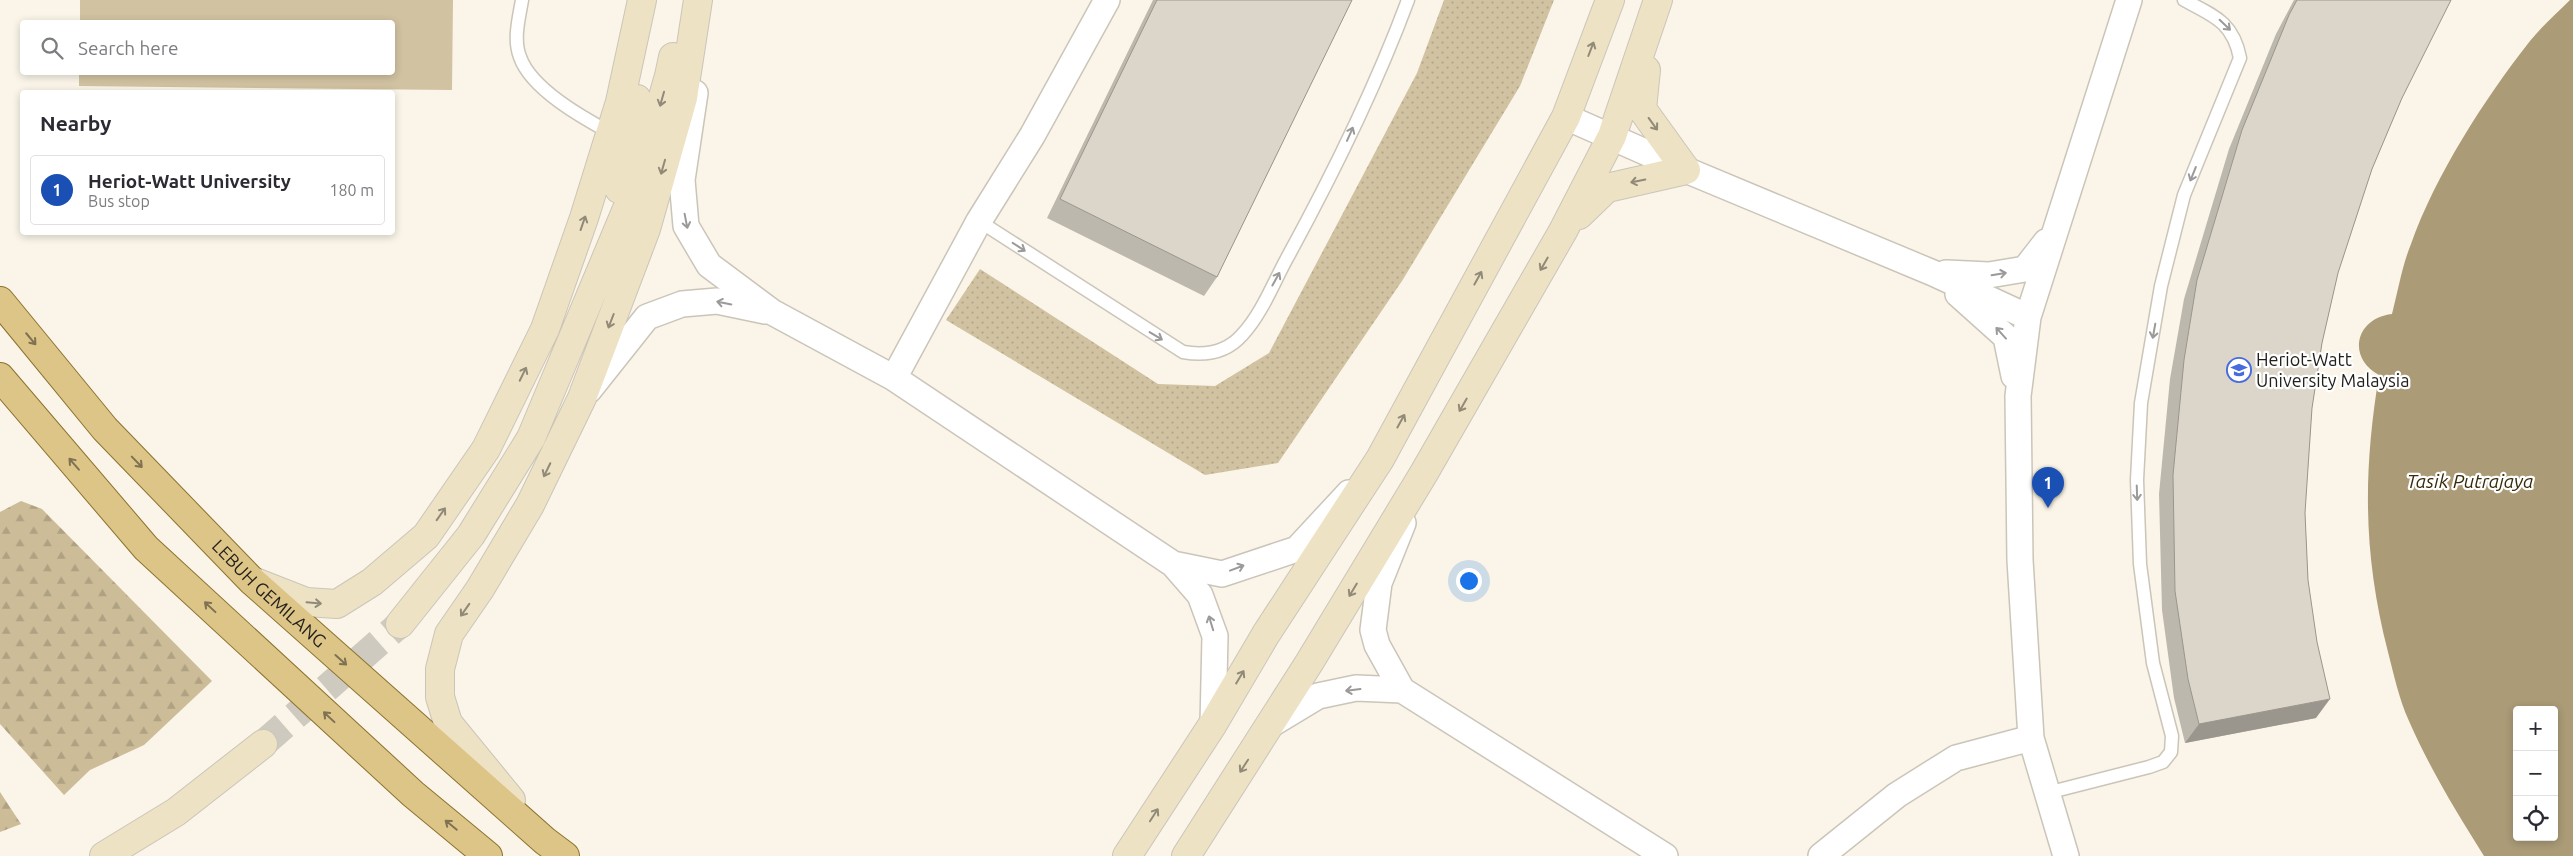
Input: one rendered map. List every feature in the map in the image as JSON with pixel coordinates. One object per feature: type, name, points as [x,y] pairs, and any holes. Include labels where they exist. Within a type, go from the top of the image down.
[{"type":"main road","name":"LEBUH GEMILANG","points":[[0,301],[106,429],[252,581],[555,848]]},
{"type":"main road","points":[[5,384],[146,548],[412,794],[488,856]]},
{"type":"street","points":[[252,581],[306,602],[337,604],[372,582],[426,536],[486,449],[545,329],[584,218],[620,102],[642,0]]},
{"type":"street","points":[[594,288],[621,181],[639,93],[653,0]]},
{"type":"street","points":[[400,624],[472,536],[531,438],[639,180],[669,76],[682,0]]},
{"type":"street","points":[[555,848],[448,723],[440,697],[440,669],[449,634],[480,589],[530,505],[582,398],[646,229],[683,98],[698,0]]},
{"type":"street","points":[[708,0],[682,180],[686,226],[709,266],[772,312],[894,378],[1173,564],[1200,596],[1215,636],[1213,724]]},
{"type":"street","points":[[894,378],[978,221],[1032,136],[1107,0]]},
{"type":"street","points":[[1127,856],[1213,724],[1266,634],[1380,459],[1566,117],[1610,0]]},
{"type":"street","points":[[1186,856],[1270,725],[1424,473],[1563,231],[1612,136],[1658,0]]},
{"type":"street","points":[[2066,856],[2031,738],[2020,560],[2018,396],[2028,318],[2129,0]]},
{"type":"street","points":[[1650,27],[1642,109],[1686,170]]},
{"type":"street","points":[[1566,117],[1686,170],[1933,273],[2028,318]]},
{"type":"street","points":[[1563,231],[1607,188],[1686,170]]},
{"type":"street","points":[[1933,273],[1989,275],[2025,269],[2058,226]]},
{"type":"street","points":[[1933,273],[2006,337],[2018,396]]},
{"type":"street","points":[[582,398],[647,317],[682,304],[716,301],[772,312]]},
{"type":"street","points":[[1173,564],[1222,574],[1296,549],[1380,459]]},
{"type":"street","points":[[1424,473],[1379,583],[1373,630],[1377,645],[1402,690],[1665,856]]},
{"type":"street","points":[[1270,725],[1318,696],[1356,688],[1402,690]]},
{"type":"street","points":[[1821,856],[1897,795],[1956,758],[2031,738]]},
{"type":"street","points":[[104,856],[176,812],[263,744]]},
{"type":"lane","points":[[522,0],[516,39],[520,58],[534,78],[568,109],[611,133]]},
{"type":"lane","points":[[978,221],[1183,352],[1203,355],[1224,349],[1242,335],[1258,310],[1327,184],[1408,0]]},
{"type":"lane","points":[[2047,793],[2149,767],[2163,762],[2170,752],[2172,736],[2153,663],[2140,564],[2137,480],[2141,403],[2161,286],[2184,195],[2240,58],[2237,41],[2229,28],[2216,17],[2184,0]]},
{"type":"shaded area","points":[[80,0],[453,0],[452,90],[79,86],[79,75],[395,75],[395,20],[80,20]]},
{"type":"shaded area","points":[[1444,0],[1554,0],[1520,86],[1402,281],[1278,463],[1205,475],[946,320],[980,269],[1158,384],[1215,386],[1269,353],[1417,73]]},
{"type":"green space","points":[[21,501],[42,509],[212,681],[144,745],[90,770],[64,795],[0,724],[0,512]]},
{"type":"green space","points":[[0,792],[21,824],[0,832]]},
{"type":"water","name":"Tasik Putrajaya","points":[[2570,0],[2573,0],[2573,856],[2484,856],[2444,790],[2409,721],[2402,704],[2388,652],[2374,582],[2368,514],[2370,446],[2379,375],[2362,358],[2359,349],[2363,330],[2380,317],[2392,314],[2408,252],[2421,218],[2447,165],[2496,87],[2530,41]]},
{"type":"building","points":[[1157,0],[1352,0],[1217,277],[1060,199]]},
{"type":"building","name":"Heriot-Watt University Malaysia","points":[[2297,0],[2451,0],[2402,98],[2372,169],[2338,273],[2322,343],[2312,408],[2305,513],[2308,580],[2317,642],[2330,699],[2199,724],[2188,679],[2175,591],[2173,475],[2184,360],[2197,280],[2242,130],[2289,15]]},
{"type":"tunnel","points":[[263,744],[400,624]]},
{"type":"place","name":"Heriot-Watt University Malaysia","points":[[2239,370]]},
{"type":"place","name":"Heriot-Watt University","points":[[2048,508]]}]
